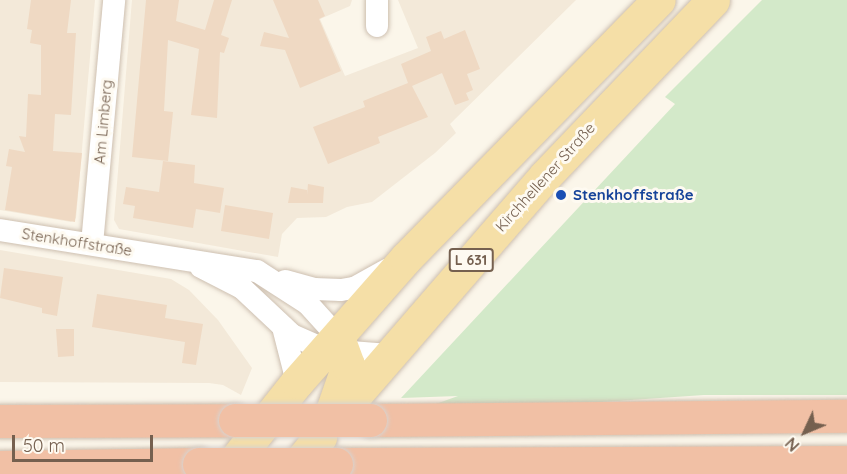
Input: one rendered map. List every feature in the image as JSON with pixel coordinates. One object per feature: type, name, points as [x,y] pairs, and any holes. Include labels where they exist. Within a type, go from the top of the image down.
[{"type":"highway","points":[[0,421],[370,420],[838,412]]},
{"type":"highway","points":[[0,467],[212,469],[331,432],[847,462]]},
{"type":"main road","points":[[212,469],[297,382],[336,347],[406,258],[659,0]]},
{"type":"main road","name":"Kirchhellener Straße","points":[[290,474],[331,432],[389,355],[552,168],[714,0]]},
{"type":"main road","name":"Kirchhellener Straße","points":[[331,432],[346,375],[336,347]]},
{"type":"street","name":"Am Limberg","points":[[92,244],[114,0]]},
{"type":"street","points":[[376,0],[377,26]]},
{"type":"street","name":"Stenkhoffstraße","points":[[0,230],[257,271],[308,304],[336,347]]},
{"type":"street","points":[[257,271],[314,289],[340,290],[354,288],[406,258]]},
{"type":"street","name":"Stenkhoffstraße","points":[[189,261],[242,288],[284,327],[336,347],[389,355]]},
{"type":"street","points":[[284,327],[297,382]]},
{"type":"shaded area","points":[[0,0],[95,0],[76,218],[71,222],[0,210]]},
{"type":"shaded area","points":[[132,0],[352,0],[350,6],[320,19],[345,76],[418,48],[398,0],[576,0],[450,124],[456,133],[435,153],[372,202],[347,207],[326,217],[297,218],[282,234],[278,257],[119,229],[114,220]]},
{"type":"shaded area","points":[[0,250],[171,279],[189,290],[218,320],[252,368],[241,395],[223,385],[209,383],[0,382]]},
{"type":"green space","points":[[762,0],[847,0],[847,395],[704,395],[587,403],[433,405],[458,396],[401,398],[675,104],[665,97]]},
{"type":"building","points":[[31,0],[71,0],[67,33],[76,33],[71,115],[55,114],[53,151],[82,153],[75,222],[5,210],[12,167],[6,166],[9,149],[25,152],[19,136],[26,137],[28,94],[41,95],[41,45],[30,43],[32,30],[27,29]]},
{"type":"building","points":[[146,0],[179,0],[176,21],[205,30],[214,0],[232,0],[221,35],[229,38],[224,53],[220,52],[217,118],[191,115],[199,49],[168,40],[164,111],[173,112],[168,161],[132,157]]},
{"type":"building","points":[[273,0],[318,0],[325,16],[319,19],[341,71],[300,88],[285,50],[260,46],[264,32],[289,38]]},
{"type":"building","points":[[465,30],[480,69],[467,74],[473,90],[466,93],[469,100],[455,105],[442,73],[412,86],[428,117],[378,137],[380,143],[328,164],[313,127],[365,107],[363,101],[408,83],[401,64],[431,51],[426,37],[441,31],[444,39]]},
{"type":"building","points":[[163,161],[195,165],[194,183],[224,188],[220,213],[196,209],[193,228],[133,218],[135,206],[123,204],[126,187],[159,192]]},
{"type":"building","points":[[308,184],[324,187],[323,203],[288,203],[291,187],[307,190],[307,195]]},
{"type":"building","points":[[225,205],[273,213],[269,239],[221,231]]},
{"type":"building","points":[[4,268],[63,277],[57,316],[42,313],[42,308],[0,298]]},
{"type":"building","points":[[97,294],[167,305],[165,318],[203,324],[196,365],[182,363],[185,342],[92,327]]},
{"type":"building","points":[[56,329],[74,329],[74,356],[58,357]]},
{"type":"place","name":"Stenkhoffstraße","points":[[561,195]]}]
